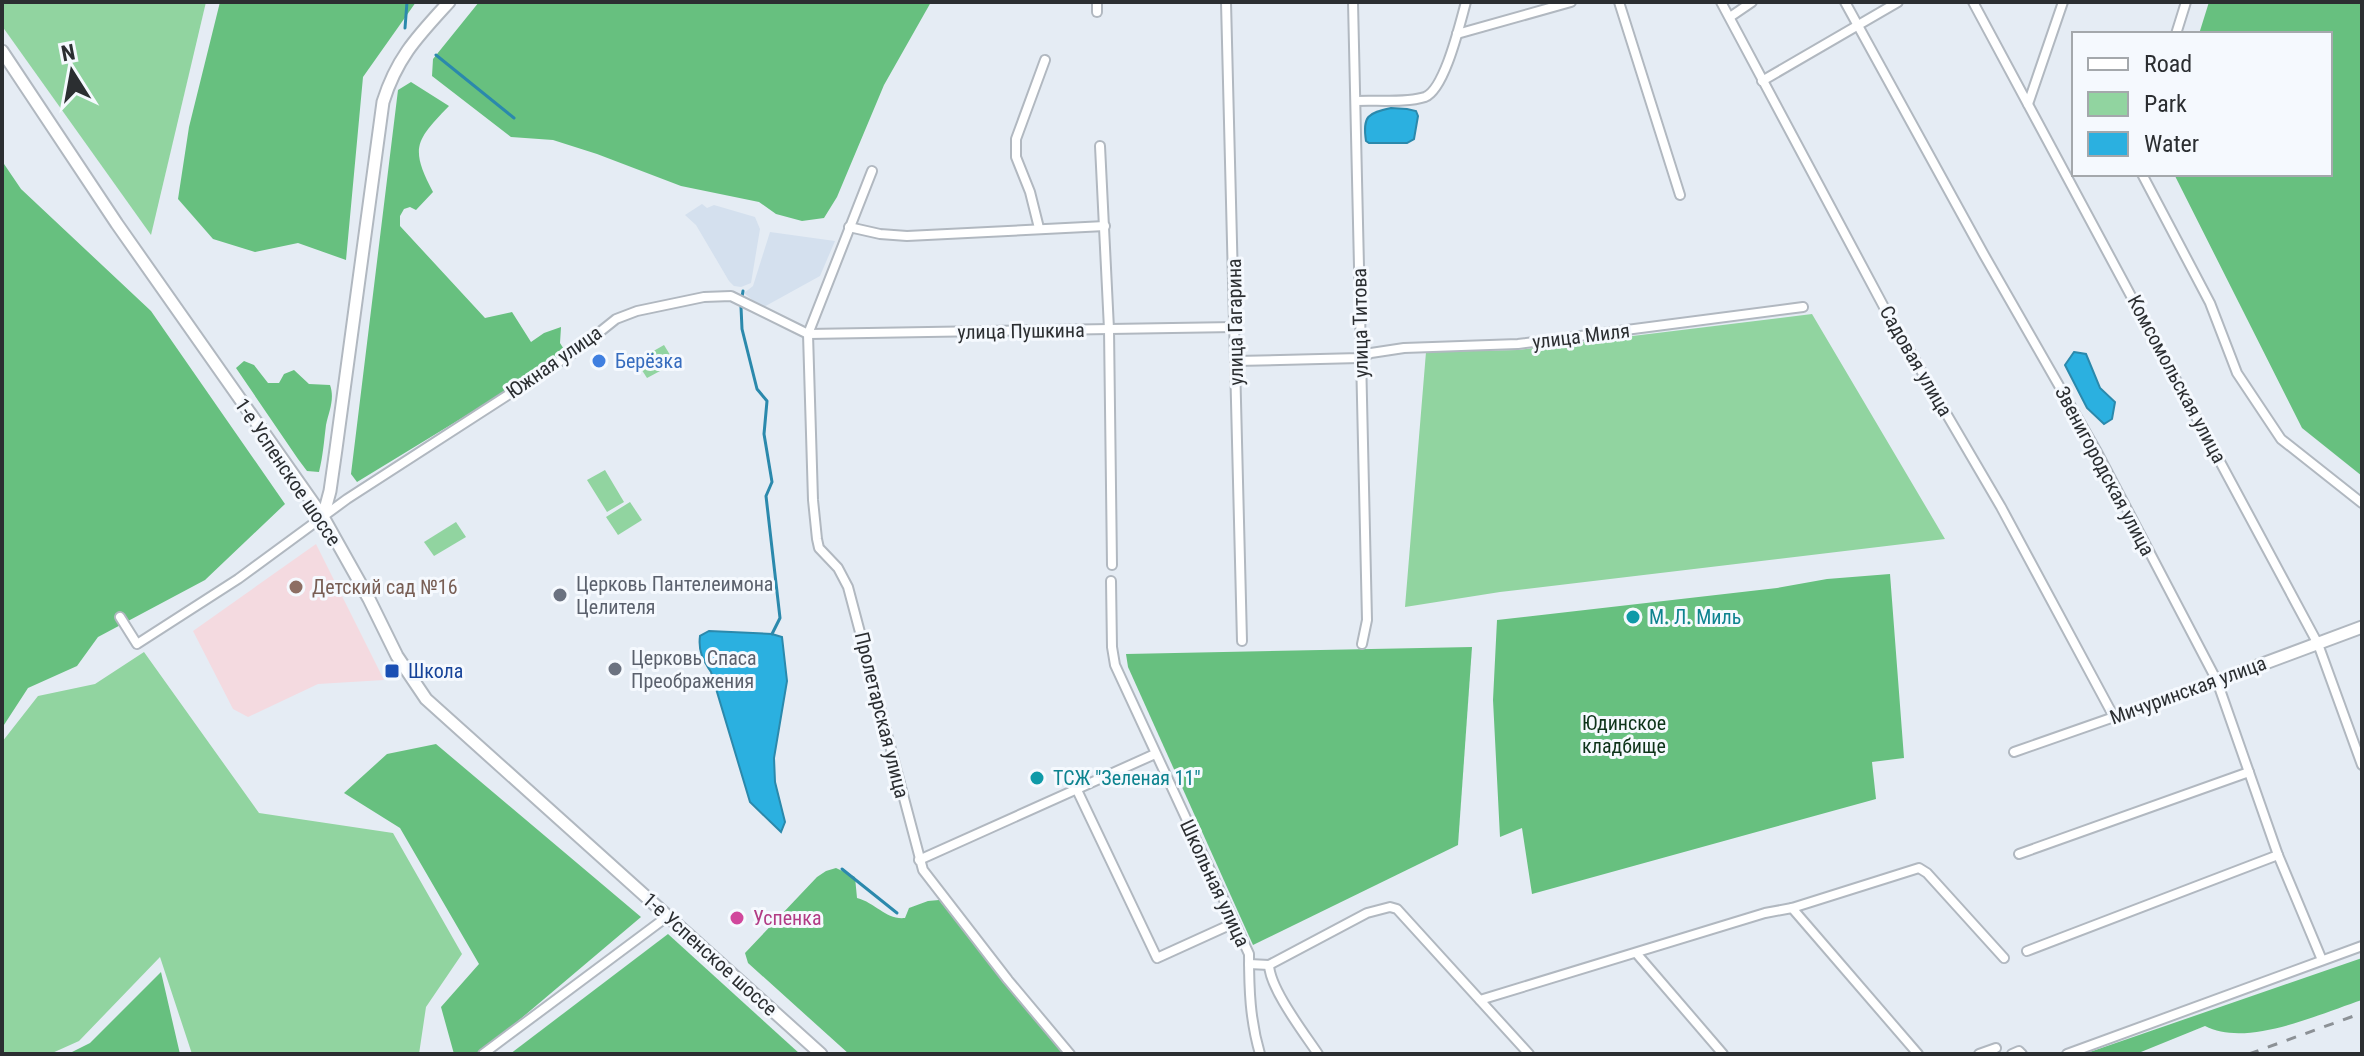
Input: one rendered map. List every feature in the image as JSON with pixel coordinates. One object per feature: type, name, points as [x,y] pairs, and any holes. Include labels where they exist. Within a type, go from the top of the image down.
[{"type":"main road","points":[[323,517],[339,434],[383,102],[405,51],[449,2]]},
{"type":"main road","name":"1-е Успенское шоссе","points":[[2,51],[126,237],[323,517],[397,656],[426,699],[821,1054]]},
{"type":"main road","name":"Мичуринская улица","points":[[2217,681],[2362,627]]},
{"type":"street","points":[[1097,2],[1097,12]]},
{"type":"street","name":"улица Гагарина","points":[[1226,2],[1242,641]]},
{"type":"street","name":"улица Титова","points":[[1353,2],[1367,620],[1362,644]]},
{"type":"street","points":[[1356,101],[1417,99],[1430,95],[1441,79],[1466,2]]},
{"type":"street","points":[[1457,34],[1571,2]]},
{"type":"street","points":[[1619,2],[1680,195]]},
{"type":"street","name":"Садовая улица","points":[[1721,2],[1885,309],[2001,507],[2114,717]]},
{"type":"street","points":[[1730,17],[1752,2]]},
{"type":"street","name":"Звенигородская улица","points":[[1845,2],[2097,452],[2217,681],[2278,855],[2322,960]]},
{"type":"street","points":[[1762,81],[1898,2]]},
{"type":"street","name":"Комсомольская улица","points":[[1973,2],[2318,644],[2362,765]]},
{"type":"street","points":[[2028,104],[2063,2]]},
{"type":"street","points":[[2177,32],[2186,2]]},
{"type":"street","points":[[1039,228],[1030,192],[1016,157],[1016,139],[1045,60]]},
{"type":"street","points":[[1100,146],[1109,329],[1112,565]]},
{"type":"street","points":[[808,334],[872,171]]},
{"type":"street","points":[[2143,176],[2210,303],[2237,373],[2246,387],[2281,439],[2362,503]]},
{"type":"street","points":[[849,227],[907,236],[1105,226]]},
{"type":"street","name":"Южная улица","points":[[120,617],[137,644],[238,579],[347,499],[576,351],[616,319],[637,311],[704,297],[731,296],[808,334]]},
{"type":"street","name":"улица Миля","points":[[1360,358],[1371,353],[1404,348],[1518,344],[1803,307]]},
{"type":"street","name":"улица Пушкина","points":[[808,334],[1235,327]]},
{"type":"street","name":"Пролетарская улица","points":[[808,334],[817,539],[819,548],[838,568],[848,587],[919,860],[923,870],[1008,980],[1070,1054]]},
{"type":"street","points":[[1236,361],[1360,358]]},
{"type":"street","name":"Школьная улица","points":[[1111,581],[1115,665],[1249,954],[1249,1003],[1260,1054]]},
{"type":"street","name":"Мичуринская улица","points":[[2014,752],[2217,681]]},
{"type":"street","points":[[2350,733],[2362,729]]},
{"type":"street","points":[[919,860],[1155,754]]},
{"type":"street","points":[[2019,854],[2249,772]]},
{"type":"street","points":[[1077,790],[1157,958],[1234,923]]},
{"type":"street","points":[[2027,951],[2278,855]]},
{"type":"street","points":[[1480,1000],[1919,868],[2004,958]]},
{"type":"street","points":[[1249,964],[1269,965],[1367,913],[1390,907],[1397,909],[1529,1054]]},
{"type":"street","points":[[1792,908],[1918,1054]]},
{"type":"street","points":[[483,1054],[668,916]]},
{"type":"street","points":[[2067,1054],[2362,946]]},
{"type":"street","points":[[1637,954],[1723,1054]]},
{"type":"street","points":[[1269,965],[1270,974],[1293,1018],[1318,1054]]},
{"type":"street","points":[[1979,1054],[1996,1048]]},
{"type":"street","points":[[2012,1054],[2019,1051],[2022,1054]]},
{"type":"shaded area","points":[[702,204],[707,208],[714,205],[755,217],[760,229],[751,283],[741,287],[729,281],[696,225],[685,215]]},
{"type":"shaded area","points":[[770,232],[835,241],[820,276],[762,308],[744,293],[753,286]]},
{"type":"shaded area","name":"Детский сад №16","points":[[316,544],[384,680],[318,684],[248,717],[233,709],[193,631]]},
{"type":"green space","points":[[2,2],[206,2],[151,235],[2,26]]},
{"type":"green space","points":[[220,2],[416,2],[363,77],[346,260],[298,243],[255,252],[213,239],[178,199],[189,127]]},
{"type":"green space","points":[[479,2],[931,2],[884,85],[837,197],[824,218],[802,221],[776,214],[759,202],[681,186],[553,140],[511,137],[432,76],[433,59]]},
{"type":"green space","points":[[2209,2],[2362,2],[2362,476],[2302,428],[2175,176],[2332,176],[2332,32],[2200,32]]},
{"type":"green space","points":[[411,82],[449,106],[429,128],[420,146],[421,165],[433,192],[416,210],[410,207],[404,209],[400,226],[485,318],[512,312],[531,342],[561,327],[560,343],[567,354],[357,482],[351,474],[398,90]]},
{"type":"green space","points":[[2,161],[21,189],[151,311],[285,504],[205,580],[98,637],[77,666],[28,688],[2,728]]},
{"type":"green space","points":[[1812,314],[1945,539],[1500,592],[1405,607],[1426,352],[1517,350]]},
{"type":"green space","points":[[664,345],[675,363],[647,378],[636,361]]},
{"type":"green space","points":[[244,361],[254,365],[268,383],[279,383],[284,374],[294,370],[309,384],[330,385],[332,400],[319,472],[307,471],[236,368]]},
{"type":"green space","points":[[605,470],[624,502],[607,512],[587,480]]},
{"type":"green space","points":[[630,502],[642,520],[618,535],[606,517]]},
{"type":"green space","points":[[456,522],[466,537],[434,556],[424,542]]},
{"type":"green space","name":"Юдинское кладбище","points":[[1890,574],[1904,758],[1872,762],[1876,799],[1532,894],[1522,828],[1500,837],[1493,700],[1497,620]]},
{"type":"green space","points":[[1472,647],[1458,845],[1253,945],[1128,667],[1126,654]]},
{"type":"green space","points":[[144,652],[259,813],[393,833],[462,954],[426,1007],[419,1054],[192,1054],[160,957],[79,1041],[50,1054],[2,1054],[2,742],[38,696],[95,684]]},
{"type":"green space","points":[[436,744],[641,917],[479,1054],[454,1054],[441,1007],[479,964],[400,828],[344,793],[387,754]]},
{"type":"green space","points":[[836,868],[855,877],[857,898],[898,918],[905,918],[909,908],[939,900],[1063,1054],[849,1054],[748,963],[745,953],[817,877]]},
{"type":"green space","points":[[668,934],[800,1054],[510,1054]]},
{"type":"green space","points":[[2362,958],[2362,1000],[2325,1013],[2262,1031],[2222,1032],[2205,1026],[2136,1054],[2084,1054]]},
{"type":"green space","points":[[161,972],[180,1054],[68,1054],[90,1043]]},
{"type":"water","points":[[1391,108],[1416,111],[1414,139],[1407,143],[1366,141],[1368,117]]},
{"type":"water","points":[[2074,352],[2086,354],[2100,388],[2115,402],[2112,419],[2104,424],[2087,408],[2065,365]]},
{"type":"water","points":[[709,631],[782,637],[787,681],[774,758],[775,782],[785,822],[781,832],[750,802],[711,672],[700,651],[700,636]]},
{"type":"waterway","points":[[405,28],[407,2]]},
{"type":"waterway","points":[[436,55],[514,118]]},
{"type":"waterway","points":[[742,297],[743,291]]},
{"type":"waterway","points":[[741,307],[742,329],[757,389],[767,401],[764,434],[772,482],[766,496],[780,618],[772,634]]},
{"type":"waterway","points":[[842,869],[897,913]]},
{"type":"railway","points":[[2249,1054],[2362,1013]]},
{"type":"place","name":"Берёзка","points":[[599,361]]},
{"type":"place","name":"Детский сад №16","points":[[296,587]]},
{"type":"place","name":"Церковь Пантелеимона Целителя","points":[[560,595]]},
{"type":"place","name":"М. Л. Миль","points":[[1633,617]]},
{"type":"place","name":"Церковь Спаса Преображения","points":[[615,669]]},
{"type":"place","name":"Школа","points":[[392,671]]},
{"type":"place","name":"ТСЖ \"Зеленая 11\"","points":[[1037,778]]},
{"type":"place","name":"Успенка","points":[[737,918]]}]
